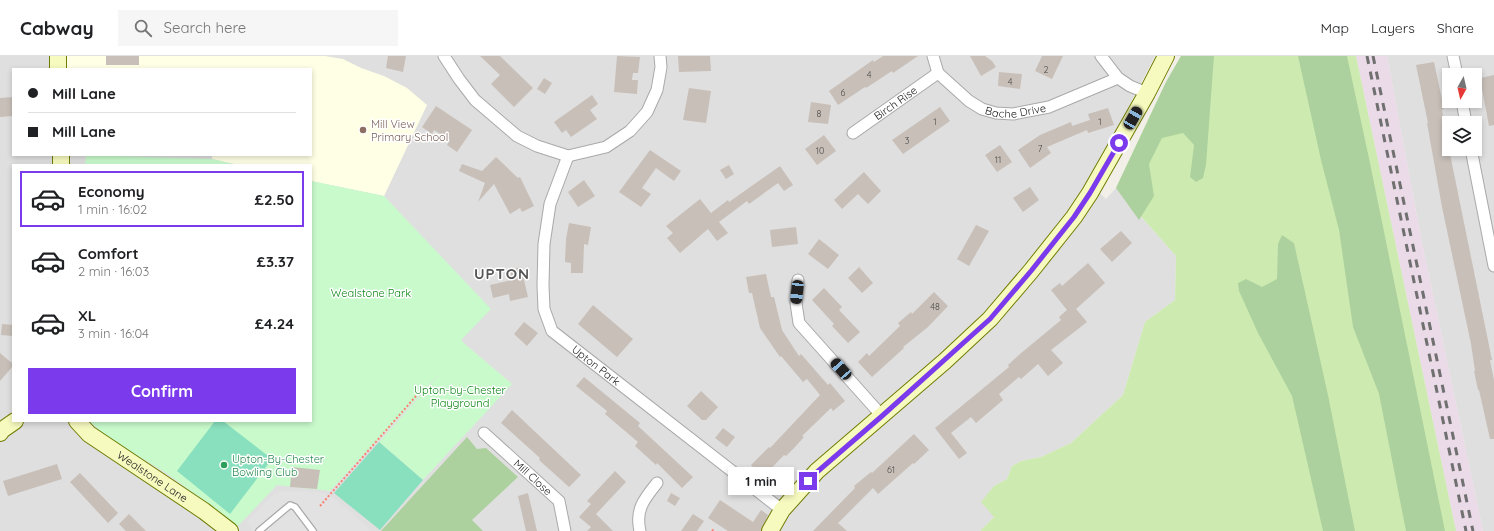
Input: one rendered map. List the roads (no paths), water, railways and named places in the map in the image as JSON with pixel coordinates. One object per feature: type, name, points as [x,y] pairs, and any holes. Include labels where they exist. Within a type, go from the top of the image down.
[{"type":"street","points":[[58,56],[58,68]]},
{"type":"street","points":[[444,56],[474,100],[517,136],[537,146],[568,156],[606,146],[630,131],[647,112],[657,90],[662,68],[660,56]]},
{"type":"street","points":[[933,56],[938,73]]},
{"type":"street","points":[[1101,56],[1118,78],[1130,86],[1147,93]]},
{"type":"street","points":[[770,531],[782,510],[817,472],[990,319],[1031,271],[1074,217],[1090,193],[1147,93],[1166,56]]},
{"type":"street","points":[[1453,56],[1455,68]]},
{"type":"street","name":"Bache Drive","points":[[938,73],[969,101],[982,109],[996,113],[1013,114],[1049,107],[1118,78]]},
{"type":"street","name":"Birch Rise","points":[[853,133],[938,73]]},
{"type":"street","name":"Upton Park","points":[[568,156],[550,204],[544,244],[544,309],[552,331],[782,510]]},
{"type":"street","points":[[1472,156],[1493,252],[1494,266]]},
{"type":"street","points":[[798,280],[796,303],[799,323],[882,416]]},
{"type":"street","points":[[0,433],[14,422]]},
{"type":"street","name":"Wealstone Lane","points":[[78,422],[89,434],[204,511],[230,531]]},
{"type":"street","name":"Mill Close","points":[[484,433],[559,501],[565,531]]},
{"type":"street","points":[[640,531],[637,520],[643,500],[657,483]]},
{"type":"lane","points":[[258,531],[290,505],[295,507],[313,531]]},
{"type":"railway","points":[[1367,56],[1466,531]]},
{"type":"railway","points":[[1373,56],[1473,531]]},
{"type":"place","name":"Mill View Primary School","points":[[363,130]]},
{"type":"place","name":"Upton-By-Chester Bowling Club","points":[[224,465]]},
{"type":"district","name":"UPTON","points":[[502,273]]},
{"type":"park label","name":"Wealstone Park","points":[[371,293]]},
{"type":"park label","name":"Upton-by-Chester Playground","points":[[460,396]]}]
